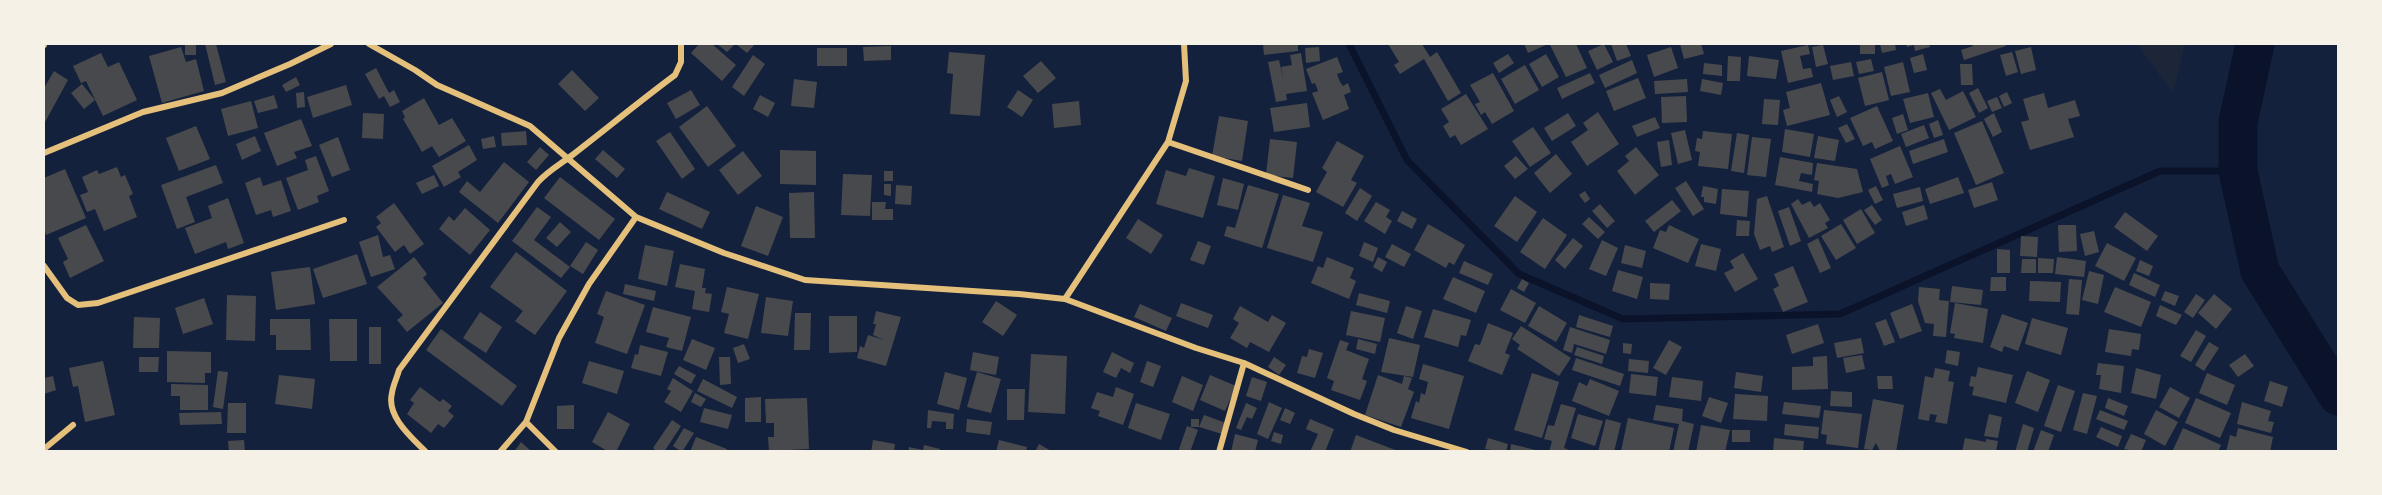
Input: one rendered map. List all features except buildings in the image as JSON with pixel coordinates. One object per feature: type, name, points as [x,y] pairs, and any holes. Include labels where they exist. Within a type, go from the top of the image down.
[{"type":"street","points":[[44,153],[143,112],[222,93],[331,44]]},
{"type":"street","points":[[369,44],[437,85],[530,126],[636,217],[724,253],[805,280],[1065,299],[1196,348],[1244,363],[1394,430],[1467,452]]},
{"type":"street","points":[[426,452],[408,434],[395,415],[391,395],[399,370],[538,182],[547,172],[569,158],[608,125],[675,75],[681,62],[681,44]]},
{"type":"street","points":[[1065,299],[1168,142],[1186,81],[1184,44]]},
{"type":"street","points":[[1168,142],[1308,190]]},
{"type":"street","points":[[500,452],[526,422],[559,338],[589,284],[636,217]]},
{"type":"street","points":[[44,266],[67,298],[78,305],[98,303],[344,220]]},
{"type":"street","points":[[1219,452],[1244,363]]},
{"type":"street","points":[[526,422],[556,452]]},
{"type":"street","points":[[44,449],[72,425]]},
{"type":"shaded area","points":[[2137,44],[2185,44],[2173,93]]},
{"type":"waterway","points":[[1349,44],[1407,160],[1519,274],[1623,319],[1840,314],[2160,171],[2238,171]]},
{"type":"waterway","points":[[2255,44],[2238,122],[2238,171],[2260,271],[2338,396]]}]
